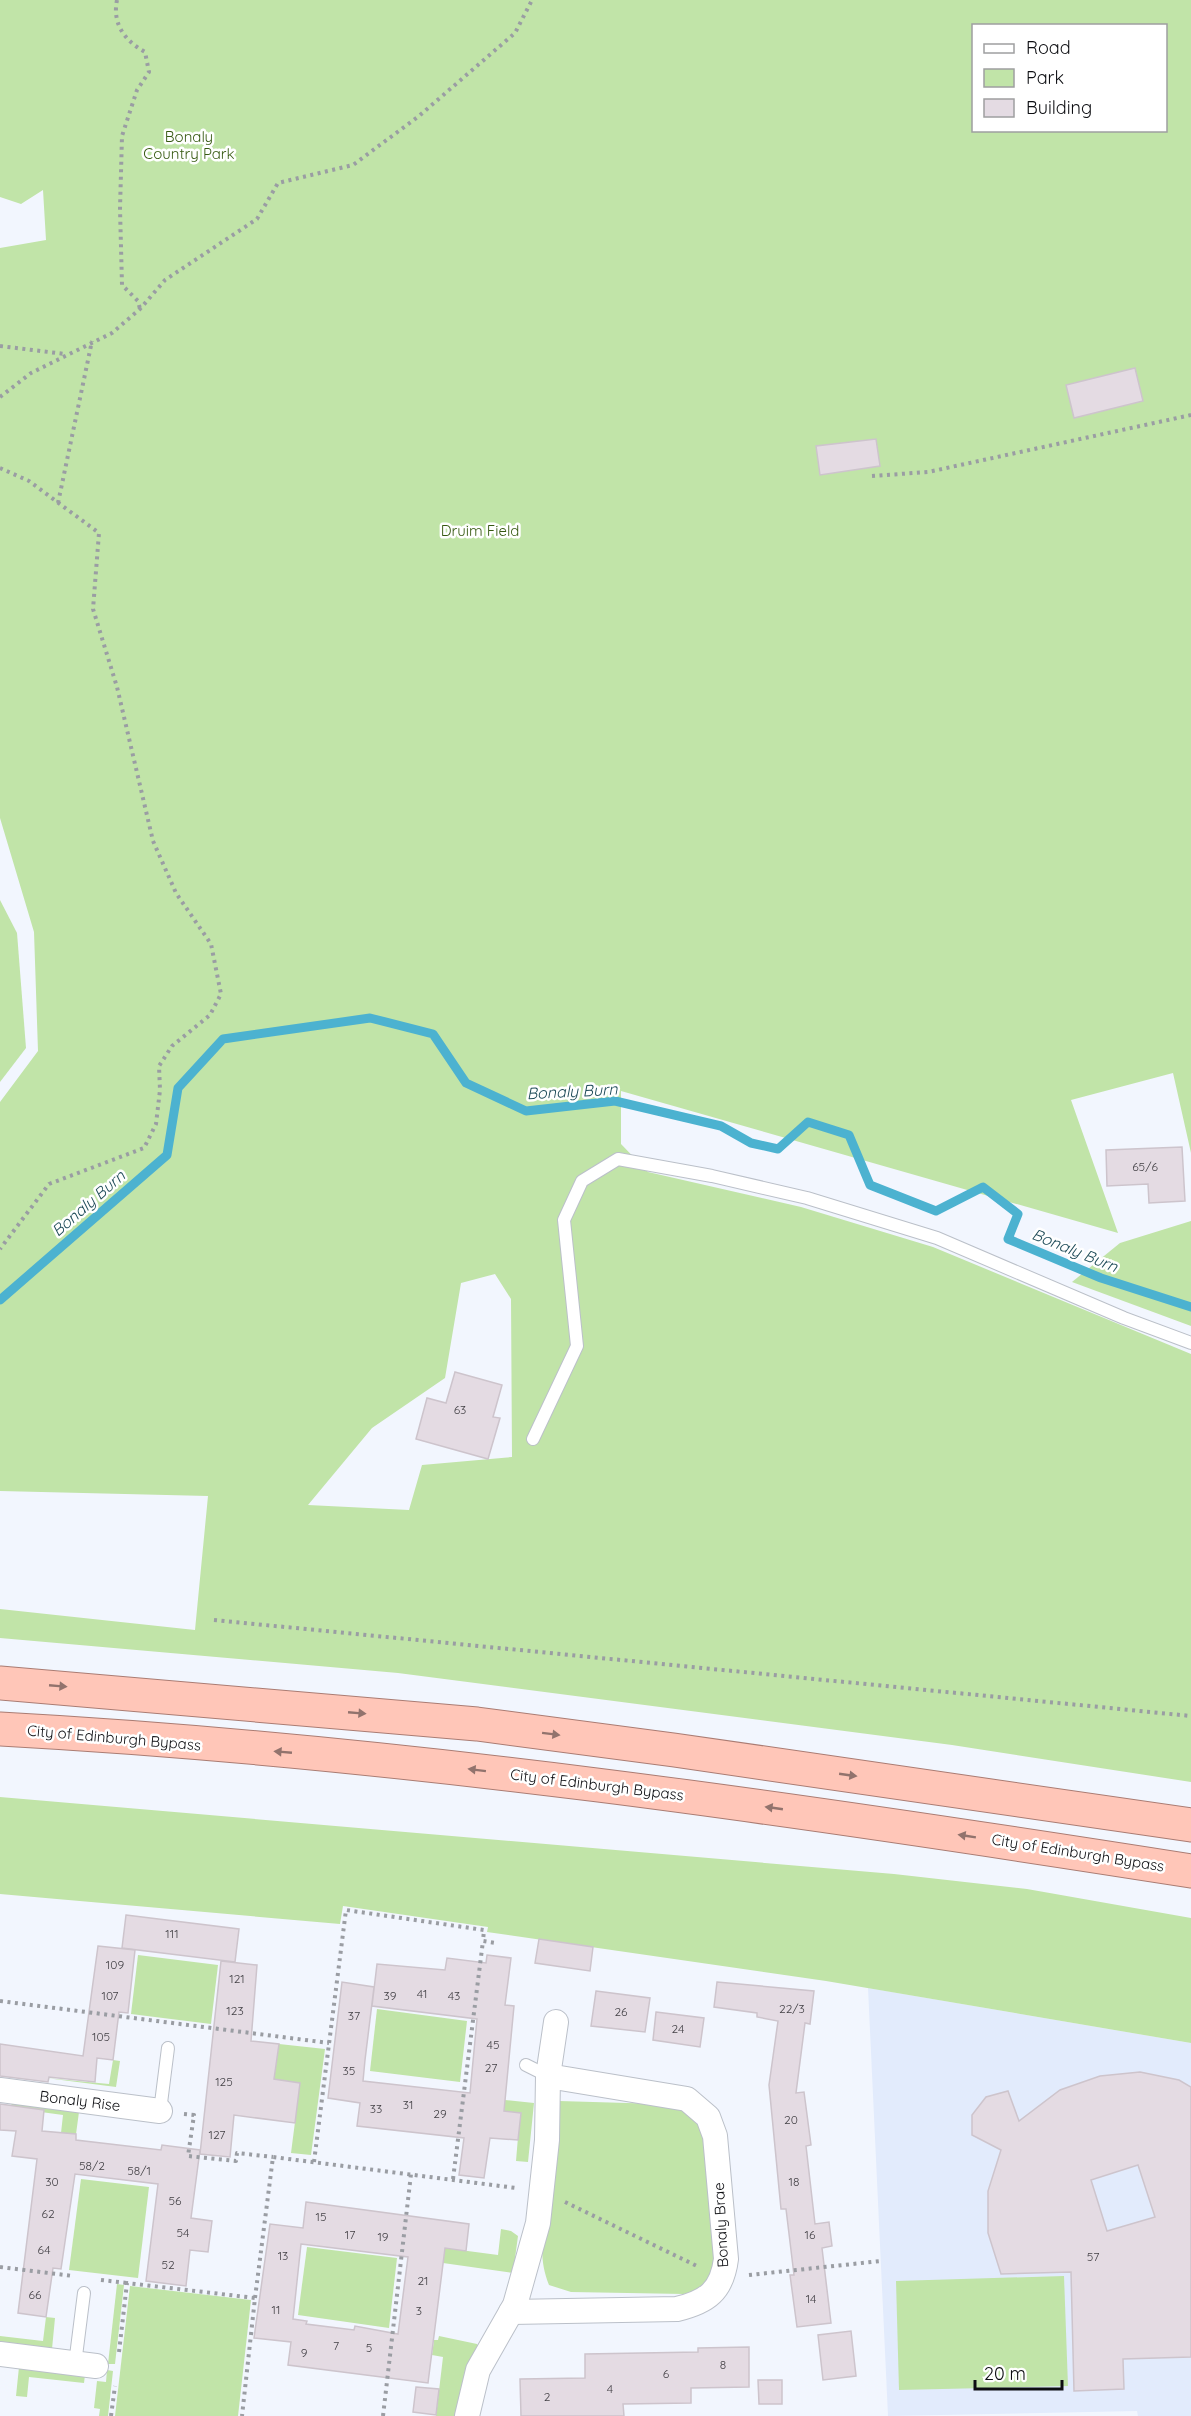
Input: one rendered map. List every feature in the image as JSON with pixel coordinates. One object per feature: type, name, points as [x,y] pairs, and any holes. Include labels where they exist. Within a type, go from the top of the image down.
[{"type":"highway","points":[[0,1683],[477,1724],[686,1751],[1191,1825]]},
{"type":"highway","name":"City of Edinburgh Bypass","points":[[0,1729],[469,1769],[891,1824],[1191,1871]]},
{"type":"street","points":[[467,2416],[478,2370],[511,2312],[538,2223],[547,2140],[549,2076],[556,2022]]},
{"type":"street","name":"Bonaly Brae","points":[[511,2312],[677,2309],[695,2305],[709,2297],[723,2278],[726,2259],[715,2136],[708,2117],[687,2099],[666,2093],[549,2076]]},
{"type":"street","name":"Bonaly Rise","points":[[0,2091],[160,2111]]},
{"type":"street","points":[[0,2354],[96,2362]]},
{"type":"lane","points":[[533,1439],[577,1346],[564,1220],[582,1181],[618,1159],[712,1176],[807,1198],[937,1238],[1124,1318],[1191,1343]]},
{"type":"lane","points":[[160,2111],[168,2048]]},
{"type":"lane","points":[[526,2065],[549,2076]]},
{"type":"lane","points":[[84,2293],[96,2362]]},
{"type":"path","points":[[117,0],[115,10],[118,26],[132,44],[145,52],[149,72],[137,90],[125,123],[121,147],[122,285],[138,300],[140,309]]},
{"type":"path","points":[[0,397],[31,373],[92,340],[112,333],[140,309],[165,280],[257,219],[278,183],[353,165],[419,116],[515,33],[532,0]]},
{"type":"path","points":[[58,503],[92,340]]},
{"type":"path","points":[[0,346],[66,354]]},
{"type":"path","points":[[872,476],[928,472],[1191,415]]},
{"type":"path","points":[[0,468],[29,481],[99,532],[93,609],[117,687],[153,841],[176,893],[211,944],[221,994],[210,1015],[171,1046],[159,1066],[160,1090],[156,1125],[144,1148],[49,1184],[0,1249]]},
{"type":"path","points":[[214,1620],[1191,1716]]},
{"type":"path","points":[[314,2162],[346,1910],[484,1930],[453,2180]]},
{"type":"path","points":[[483,1941],[496,1943]]},
{"type":"path","points":[[0,2001],[329,2043]]},
{"type":"path","points":[[160,2111],[194,2115],[188,2156],[236,2161],[237,2153],[542,2191],[723,2278],[881,2261]]},
{"type":"path","points":[[242,2416],[273,2157]]},
{"type":"path","points":[[383,2416],[411,2174]]},
{"type":"path","points":[[0,2267],[76,2277]]},
{"type":"path","points":[[97,2279],[255,2298]]},
{"type":"path","points":[[96,2362],[127,2283]]},
{"type":"path","points":[[111,2416],[116,2380]]},
{"type":"shaded area","points":[[868,1988],[1191,2043],[1191,2416],[1138,2416],[1137,2411],[888,2416]]},
{"type":"green space","points":[[0,0],[1191,0],[1191,1153],[1173,1073],[1071,1100],[1118,1233],[621,1091],[621,1144],[648,1172],[801,1207],[933,1247],[1191,1354],[1191,1782],[952,1745],[398,1673],[0,1638],[0,1609],[195,1630],[208,1496],[0,1491],[0,1102],[38,1051],[34,932],[0,818],[0,248],[46,240],[43,190],[21,204],[0,197]],"holes":[[[495,1274],[511,1299],[512,1457],[422,1465],[409,1510],[308,1505],[372,1428],[445,1378],[461,1283]]]},
{"type":"green space","points":[[0,900],[17,933],[26,1048],[0,1082]]},
{"type":"green space","points":[[1191,1221],[1191,1326],[1072,1282],[1120,1243]]},
{"type":"green space","points":[[0,1797],[894,1874],[1027,1889],[1191,1918],[1191,2043],[826,1981],[487,1932],[488,1927],[343,1906],[340,1924],[0,1894]]},
{"type":"green space","points":[[138,1955],[218,1965],[211,2024],[131,2014]]},
{"type":"green space","points":[[377,2009],[467,2021],[460,2082],[370,2071]]},
{"type":"green space","points":[[279,2044],[325,2049],[311,2155],[291,2153],[300,2083],[274,2079]]},
{"type":"green space","points":[[113,2060],[120,2061],[116,2087],[46,2078],[109,2084]]},
{"type":"green space","points":[[505,2100],[534,2103],[528,2162],[516,2161],[520,2113],[503,2111]]},
{"type":"green space","points":[[559,2101],[661,2104],[682,2109],[703,2128],[718,2260],[714,2275],[696,2291],[684,2294],[571,2292],[549,2285],[542,2248],[555,2178]]},
{"type":"green space","points":[[9,2103],[79,2112],[76,2134],[61,2133],[63,2115],[19,2109]]},
{"type":"green space","points":[[81,2179],[149,2187],[138,2278],[69,2270]]},
{"type":"green space","points":[[501,2229],[511,2231],[518,2236],[513,2273],[443,2263],[445,2248],[498,2255]]},
{"type":"green space","points":[[307,2247],[397,2258],[389,2328],[298,2315]]},
{"type":"green space","points":[[1064,2276],[1068,2386],[899,2390],[896,2281]]},
{"type":"green space","points":[[117,2284],[124,2285],[115,2364],[108,2364]]},
{"type":"green space","points":[[130,2286],[251,2300],[238,2416],[115,2416]]},
{"type":"green space","points":[[46,2317],[55,2318],[52,2349],[0,2343],[0,2336],[43,2341]]},
{"type":"green space","points":[[439,2336],[477,2344],[479,2347],[458,2416],[436,2416],[443,2357],[432,2355],[434,2340],[438,2340]]},
{"type":"green space","points":[[19,2367],[85,2375],[84,2383],[29,2377],[27,2397],[16,2396]]},
{"type":"green space","points":[[107,2370],[113,2371],[108,2416],[99,2416],[100,2409],[94,2408],[97,2381],[106,2382]]},
{"type":"building","points":[[1135,368],[1143,401],[1074,418],[1066,385]]},
{"type":"building","points":[[876,439],[880,466],[820,475],[816,446]]},
{"type":"building","points":[[1182,1147],[1185,1201],[1149,1203],[1148,1184],[1107,1186],[1106,1150]]},
{"type":"building","points":[[455,1372],[502,1385],[493,1417],[500,1418],[488,1459],[416,1439],[427,1398],[446,1403]]},
{"type":"building","points":[[126,1915],[239,1929],[235,1962],[122,1948]]},
{"type":"building","points":[[539,1939],[593,1947],[590,1971],[535,1963]]},
{"type":"building","points":[[98,1946],[135,1950],[128,2013],[119,2012],[113,2060],[97,2058],[95,2082],[49,2077],[48,2082],[0,2076],[0,2044],[83,2056]]},
{"type":"building","points":[[487,1955],[511,1958],[505,2005],[514,2006],[504,2111],[521,2113],[518,2140],[490,2138],[484,2178],[459,2175],[464,2138],[357,2126],[360,2103],[328,2098],[342,1982],[374,1987],[363,2081],[470,2093],[477,2019],[372,2006],[377,1964],[445,1970],[447,1958],[486,1963]]},
{"type":"building","points":[[221,1961],[257,1965],[251,2041],[279,2044],[274,2079],[300,2083],[295,2123],[234,2115],[230,2157],[200,2154]]},
{"type":"building","points":[[717,1982],[814,1991],[810,2024],[805,2023],[796,2093],[804,2092],[811,2145],[806,2146],[815,2224],[829,2222],[832,2246],[822,2248],[831,2323],[797,2327],[790,2275],[794,2275],[786,2209],[781,2209],[769,2085],[778,2021],[757,2017],[757,2013],[714,2007]]},
{"type":"building","points":[[596,1991],[650,1998],[645,2032],[591,2026]]},
{"type":"building","points":[[656,2012],[704,2018],[700,2047],[653,2040]]},
{"type":"building","points":[[1140,2072],[1179,2080],[1191,2087],[1191,2357],[1123,2359],[1124,2389],[1074,2391],[1071,2272],[1001,2274],[988,2233],[988,2191],[1001,2150],[972,2135],[972,2115],[986,2097],[1008,2091],[1019,2121],[1060,2090],[1100,2076]],"holes":[[[1138,2165],[1155,2217],[1107,2231],[1091,2180]]]},
{"type":"building","points":[[0,2104],[44,2110],[42,2131],[76,2134],[76,2140],[161,2150],[162,2145],[200,2150],[191,2218],[212,2221],[208,2252],[190,2250],[186,2286],[146,2281],[158,2184],[75,2174],[61,2269],[53,2268],[46,2317],[18,2313],[37,2159],[12,2156],[16,2131],[0,2130]]},
{"type":"building","points":[[306,2202],[469,2224],[466,2251],[445,2248],[428,2383],[288,2365],[291,2342],[254,2338],[270,2224],[303,2228]],"holes":[[[301,2244],[408,2257],[398,2334],[355,2326],[354,2330],[306,2324],[307,2321],[293,2319]]]},
{"type":"building","points":[[851,2331],[856,2376],[823,2380],[818,2335]]},
{"type":"building","points":[[749,2347],[749,2387],[691,2388],[691,2403],[623,2404],[624,2416],[521,2416],[520,2379],[585,2378],[585,2354],[698,2352],[698,2348]]},
{"type":"building","points":[[758,2380],[782,2380],[782,2404],[759,2404]]},
{"type":"building","points":[[416,2387],[439,2389],[436,2415],[413,2412]]},
{"type":"waterway","name":"Bonaly Burn","points":[[0,1300],[167,1155],[178,1088],[223,1039],[370,1018],[433,1034],[466,1083],[526,1111],[615,1101],[721,1126],[751,1143],[778,1149],[808,1122],[849,1135],[870,1185],[936,1211],[983,1187],[1018,1214],[1008,1239],[1101,1278],[1191,1307]]},
{"type":"park label","name":"Bonaly Country Park","points":[[189,146]]},
{"type":"park label","name":"Druim Field","points":[[480,531]]}]
